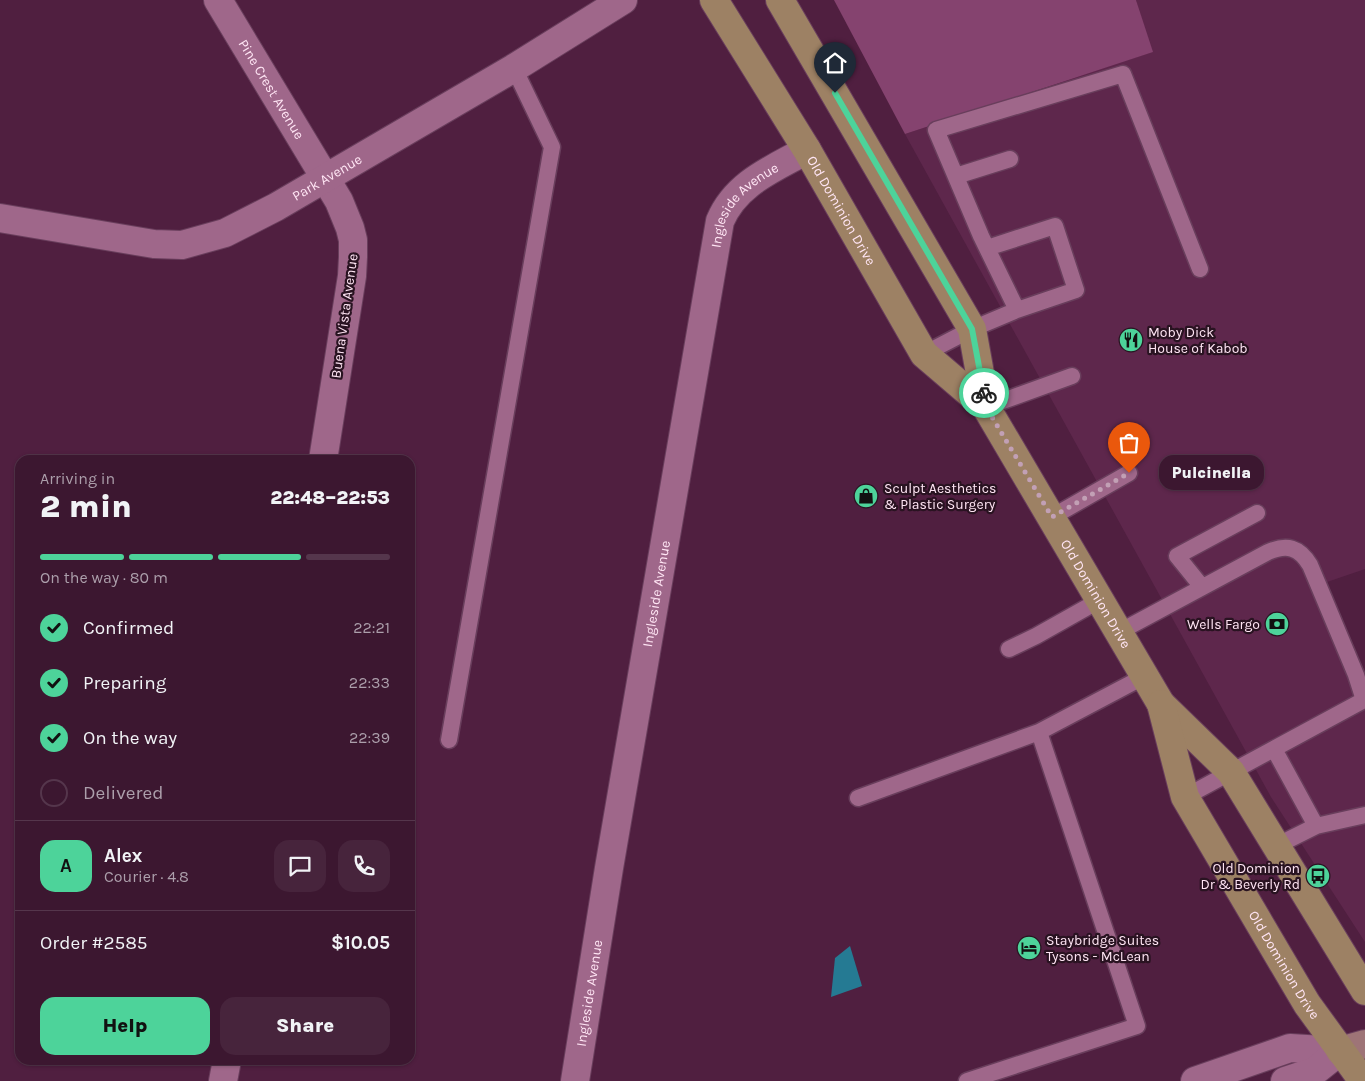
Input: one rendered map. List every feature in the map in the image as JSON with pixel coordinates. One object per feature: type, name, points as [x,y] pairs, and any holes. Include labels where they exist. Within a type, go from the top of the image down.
[{"type":"main road","name":"Old Dominion Drive","points":[[714,0],[807,150],[924,354],[986,407],[1161,704],[1185,797],[1307,1004],[1352,1047],[1363,1081]]},
{"type":"main road","name":"Old Dominion Drive","points":[[780,0],[972,329],[986,407]]},
{"type":"main road","name":"Old Dominion Drive","points":[[1161,704],[1231,772],[1365,992]]},
{"type":"street","name":"Pine Crest Avenue","points":[[218,0],[324,178]]},
{"type":"street","name":"Park Avenue","points":[[0,218],[154,244],[182,245],[210,238],[239,227],[514,68],[623,0]]},
{"type":"street","name":"Ingleside Avenue","points":[[575,1081],[611,858],[720,221],[731,200],[746,185],[807,150]]},
{"type":"street","name":"Buena Vista Avenue","points":[[324,178],[346,215],[353,240],[353,257],[352,276],[324,455]]},
{"type":"street","points":[[1195,1081],[1290,1048],[1352,1047]]},
{"type":"street","points":[[1285,1081],[1315,1071],[1352,1047]]},
{"type":"street","points":[[223,1081],[225,1065]]},
{"type":"lane","points":[[449,740],[552,147],[514,68]]},
{"type":"lane","points":[[1017,310],[986,248],[936,130],[1123,74],[1200,269]]},
{"type":"lane","points":[[956,176],[1010,159]]},
{"type":"lane","points":[[924,354],[972,329],[1017,310],[1076,290],[1055,226],[986,248]]},
{"type":"lane","points":[[986,407],[1072,376]]},
{"type":"lane","points":[[1052,517],[1129,473]]},
{"type":"lane","points":[[1202,587],[1177,556],[1258,513]]},
{"type":"lane","points":[[1119,632],[1277,548],[1284,547],[1299,551],[1306,557],[1356,675],[1364,700],[1185,797]]},
{"type":"lane","points":[[1009,650],[1100,600]]},
{"type":"lane","points":[[858,798],[1039,732],[1145,676]]},
{"type":"lane","points":[[967,1081],[1137,1026],[1039,732]]},
{"type":"lane","points":[[1274,749],[1316,826]]},
{"type":"lane","points":[[1276,846],[1316,826],[1365,815]]},
{"type":"shaded area","points":[[834,0],[1136,0],[1153,52],[905,134]]},
{"type":"shaded area","points":[[1136,0],[1365,0],[1365,569],[1327,582],[1365,699],[1365,942],[1271,797],[905,134],[1152,52]]},
{"type":"water","points":[[850,946],[862,986],[831,997],[835,958]]},
{"type":"way so far","points":[[984,393],[986,407],[1052,517],[1129,473]]},
{"type":"place","name":"Moby Dick House of Kabob","points":[[1131,340]]},
{"type":"place","name":"Pulcinella","points":[[1129,473]]},
{"type":"place","name":"Sculpt Aesthetics & Plastic Surgery","points":[[866,496]]},
{"type":"place","name":"Wells Fargo","points":[[1277,624]]},
{"type":"place","name":"Old Dominion Dr & Beverly Rd","points":[[1318,876]]},
{"type":"place","name":"Staybridge Suites Tysons - McLean","points":[[1029,948]]},
{"type":"route","points":[[835,93],[972,329],[984,393]]}]
